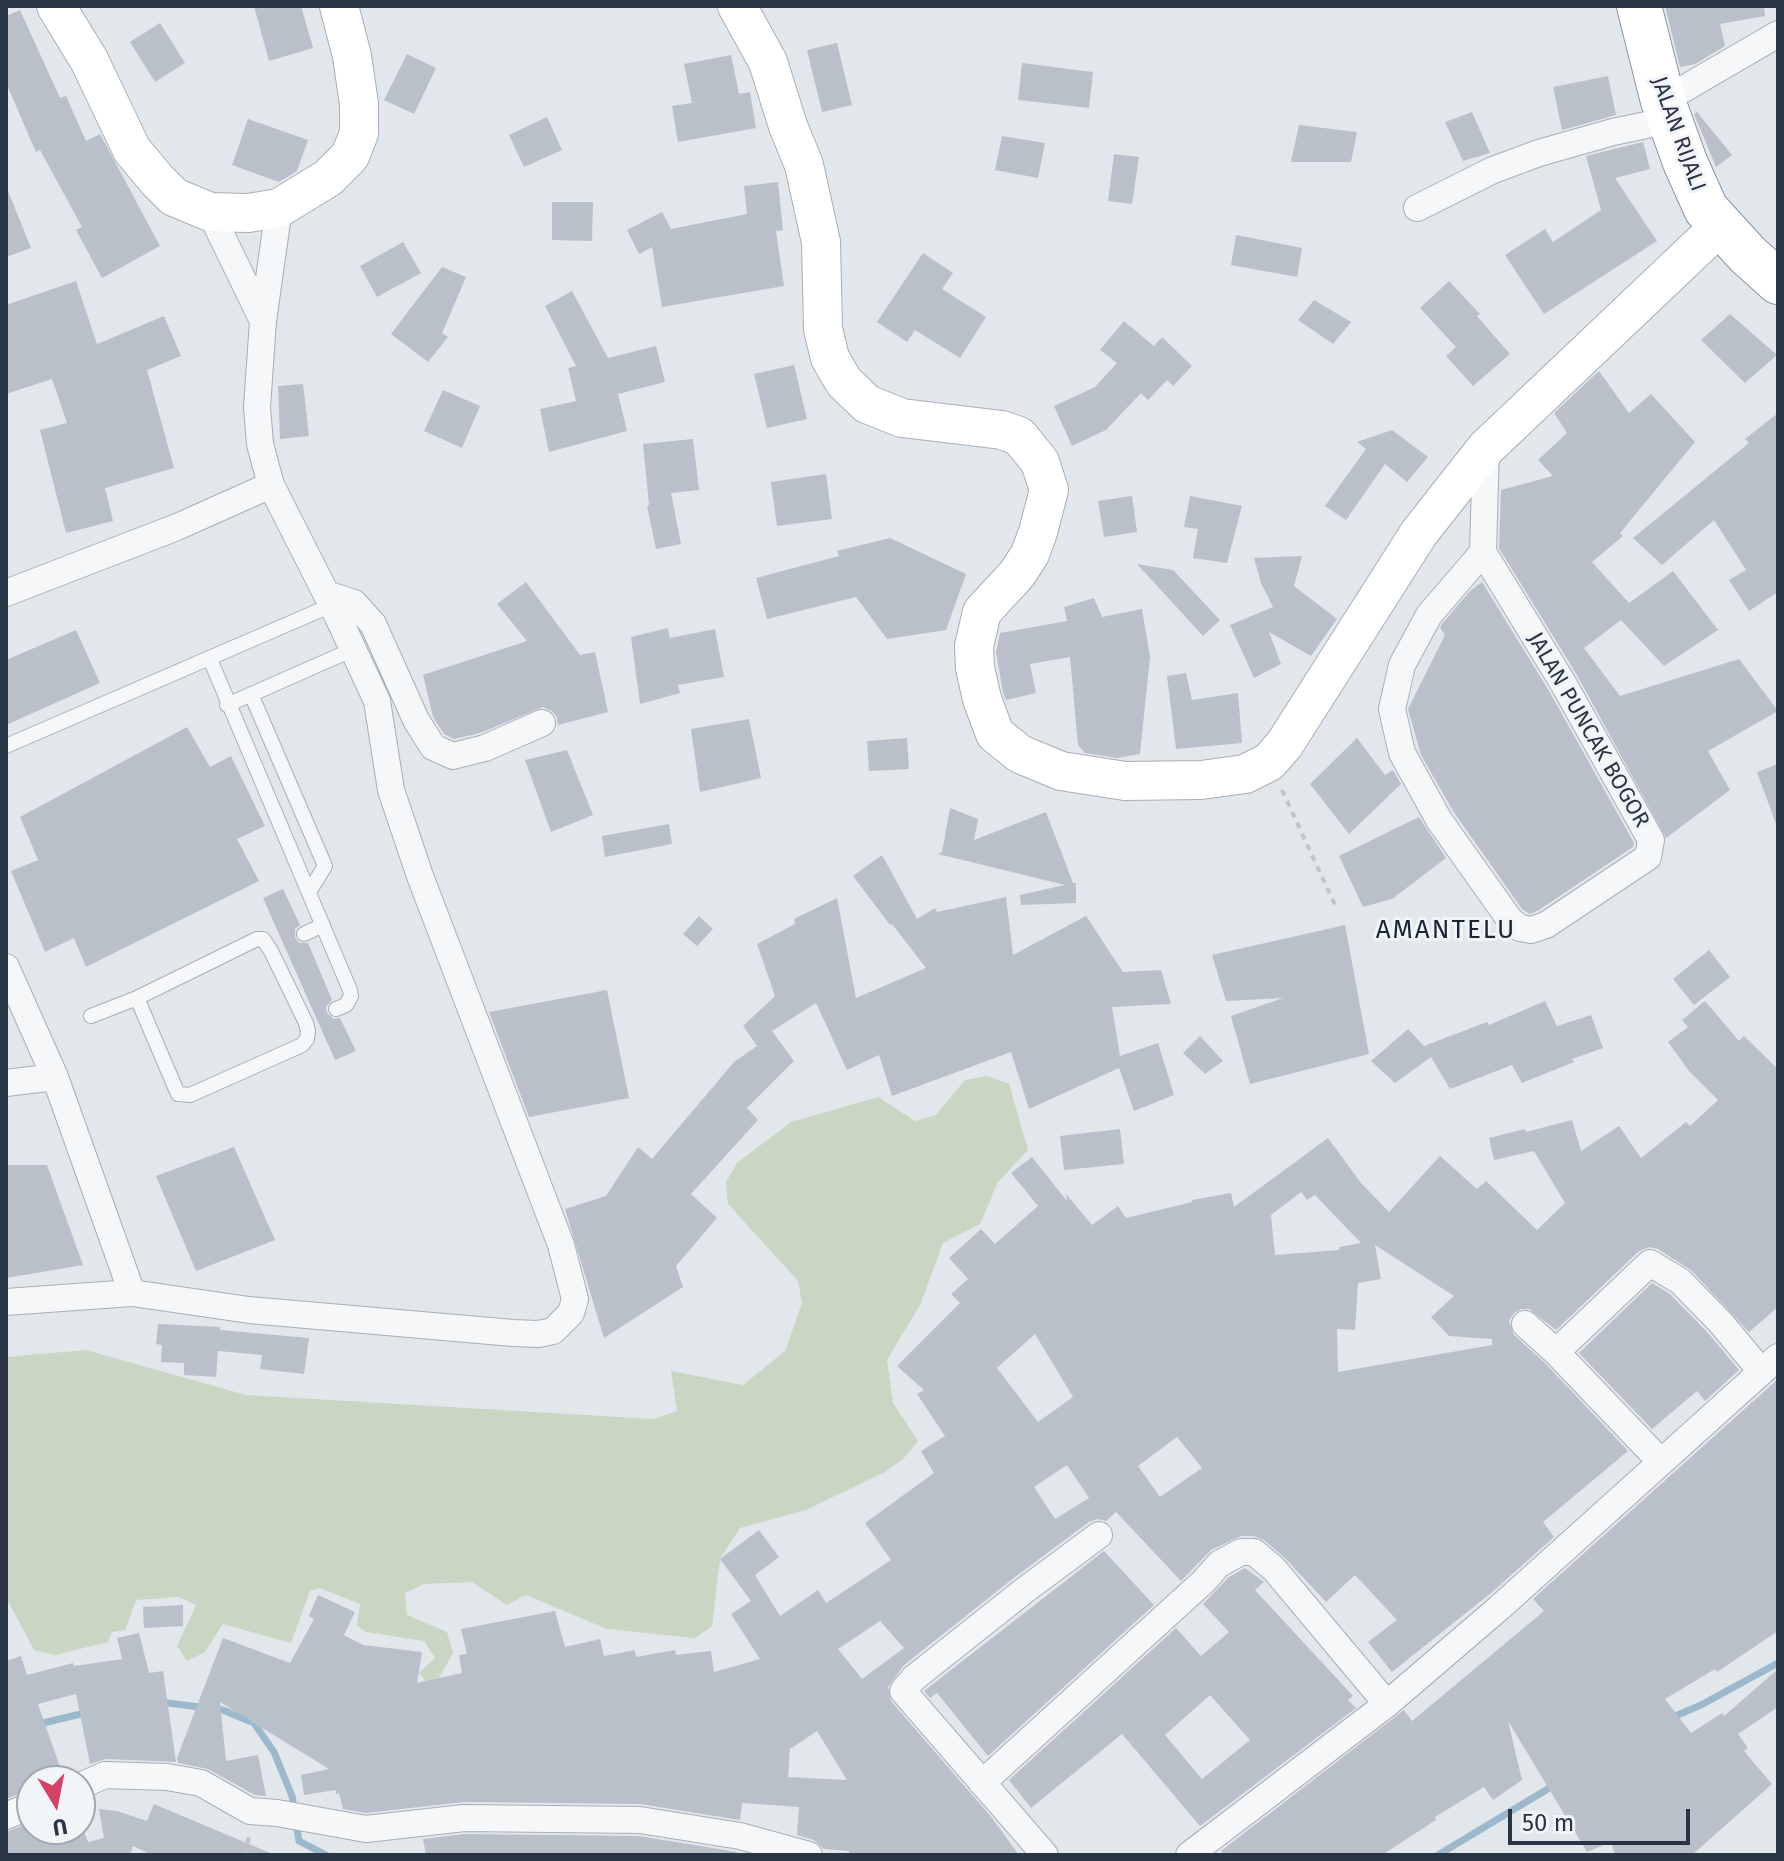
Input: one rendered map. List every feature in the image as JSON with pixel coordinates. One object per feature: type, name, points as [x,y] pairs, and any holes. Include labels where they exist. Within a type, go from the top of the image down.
[{"type":"highway","name":"JALAN RIJALI","points":[[1639,6],[1667,111],[1706,209],[1778,282]]},
{"type":"street","points":[[56,6],[89,60],[132,150],[174,197],[210,212],[248,213],[279,208],[328,178],[350,156],[359,133],[359,104],[352,56],[339,6]]},
{"type":"street","points":[[737,6],[768,62],[804,165],[821,242],[823,329],[830,358],[844,382],[867,404],[902,418],[1002,430],[1019,436],[1040,462],[1049,490],[1030,554],[1017,574],[988,603],[978,623],[974,646],[975,668],[995,734],[1020,754],[1061,771],[1125,781],[1201,780],[1238,776],[1269,762],[1284,745],[1419,533],[1486,448],[1720,226]]},
{"type":"street","points":[[1417,208],[1493,170],[1613,132],[1667,111],[1778,34]]},
{"type":"street","points":[[6,1302],[132,1293],[249,1310],[538,1334],[553,1331],[571,1313],[575,1299],[561,1245],[420,876],[391,790],[377,701],[271,485],[260,444],[257,407],[263,321],[279,208]]},
{"type":"street","points":[[210,212],[263,321]]},
{"type":"street","points":[[1483,552],[1486,448]]},
{"type":"street","points":[[6,593],[177,527],[271,485]]},
{"type":"street","name":"JALAN PUNCAK BOGOR","points":[[1483,552],[1563,683],[1651,840],[1648,857],[1546,925],[1531,930],[1520,928],[1510,920],[1439,820],[1402,753],[1392,709],[1402,665],[1429,615],[1483,552]]},
{"type":"street","points":[[329,599],[354,603],[373,624],[416,720],[433,747],[453,756],[485,748],[542,723]]},
{"type":"street","points":[[6,967],[55,1077],[132,1293]]},
{"type":"street","points":[[6,1083],[55,1077]]},
{"type":"street","points":[[1189,1855],[1387,1704],[1499,1608],[1770,1364],[1721,1323],[1680,1281],[1650,1263],[1556,1352]]},
{"type":"street","points":[[1525,1324],[1556,1352],[1661,1462]]},
{"type":"street","points":[[1045,1855],[903,1691],[914,1678],[1099,1535]]},
{"type":"street","points":[[982,1783],[1219,1564],[1241,1552],[1254,1552],[1274,1569],[1387,1704]]},
{"type":"street","points":[[96,1779],[105,1775],[156,1775],[201,1783],[250,1811],[366,1829],[464,1818],[640,1820],[740,1836],[809,1855]]},
{"type":"lane","points":[[6,746],[210,659],[329,599]]},
{"type":"lane","points":[[227,705],[354,649]]},
{"type":"lane","points":[[210,659],[350,990],[351,996],[346,1005],[336,1009]]},
{"type":"lane","points":[[251,694],[325,866],[309,892]]},
{"type":"lane","points":[[304,934],[323,925]]},
{"type":"lane","points":[[91,1016],[137,998],[257,939],[263,939],[277,948],[311,1021],[302,1045],[184,1095],[178,1094],[137,998]]},
{"type":"path","points":[[1269,762],[1335,905]]},
{"type":"green space","points":[[987,1076],[1009,1084],[1028,1150],[998,1182],[980,1224],[943,1243],[920,1305],[887,1360],[893,1403],[918,1441],[904,1458],[885,1472],[806,1510],[740,1528],[720,1559],[712,1626],[695,1638],[607,1629],[526,1595],[507,1605],[472,1582],[424,1584],[405,1593],[407,1615],[447,1632],[453,1653],[432,1690],[419,1673],[435,1658],[424,1641],[366,1632],[357,1626],[360,1604],[320,1588],[310,1591],[291,1643],[223,1624],[205,1652],[187,1661],[177,1646],[196,1605],[179,1597],[136,1600],[125,1630],[112,1632],[108,1642],[55,1655],[34,1650],[9,1603],[6,1603],[6,1357],[86,1350],[246,1395],[653,1419],[677,1411],[671,1371],[743,1385],[785,1351],[802,1303],[798,1281],[728,1204],[726,1182],[737,1163],[791,1122],[878,1097],[915,1121],[936,1115],[965,1080]]},
{"type":"building","points":[[254,6],[301,6],[313,48],[269,61]]},
{"type":"building","points":[[1665,6],[1764,6],[1765,16],[1720,24],[1725,46],[1695,64],[1680,67]]},
{"type":"building","points":[[20,10],[60,98],[66,96],[86,141],[100,134],[160,246],[102,278],[76,230],[82,227],[40,150],[36,152],[6,83],[6,16]]},
{"type":"building","points":[[160,23],[185,63],[155,82],[130,42]]},
{"type":"building","points":[[837,43],[852,105],[822,112],[807,50]]},
{"type":"building","points":[[407,54],[436,68],[414,114],[384,100]]},
{"type":"building","points":[[731,55],[739,94],[750,92],[756,128],[678,142],[672,106],[692,103],[684,64]]},
{"type":"building","points":[[1022,63],[1093,72],[1089,108],[1018,100]]},
{"type":"building","points":[[1608,76],[1616,115],[1562,130],[1553,87]]},
{"type":"building","points":[[1472,112],[1490,153],[1463,161],[1445,122]]},
{"type":"building","points":[[1697,112],[1732,155],[1716,167],[1694,114]]},
{"type":"building","points":[[547,117],[562,150],[524,167],[509,135]]},
{"type":"building","points":[[248,119],[308,140],[297,171],[279,182],[232,165]]},
{"type":"building","points":[[1299,125],[1357,132],[1351,162],[1291,162]]},
{"type":"building","points":[[1002,136],[1045,143],[1038,178],[995,170]]},
{"type":"building","points":[[1643,142],[1650,169],[1615,178],[1657,241],[1544,314],[1505,255],[1545,229],[1553,242],[1601,210],[1586,156]]},
{"type":"building","points":[[1114,154],[1139,157],[1132,204],[1108,201]]},
{"type":"building","points":[[778,182],[783,230],[776,231],[784,286],[662,307],[652,247],[639,254],[627,230],[662,212],[671,229],[747,214],[744,186]]},
{"type":"building","points":[[6,186],[31,248],[6,257]]},
{"type":"building","points":[[552,202],[593,202],[592,241],[552,240]]},
{"type":"building","points":[[1236,235],[1302,248],[1297,277],[1231,265]]},
{"type":"building","points":[[403,242],[421,273],[377,297],[360,266]]},
{"type":"building","points":[[923,253],[953,273],[942,289],[986,317],[960,358],[915,330],[907,342],[877,322]]},
{"type":"building","points":[[442,267],[466,277],[442,333],[448,337],[428,362],[391,334]]},
{"type":"building","points":[[76,281],[97,344],[164,316],[181,356],[147,370],[174,468],[105,488],[113,521],[66,533],[40,430],[67,423],[52,379],[6,394],[6,305]]},
{"type":"building","points":[[1449,281],[1480,314],[1477,316],[1510,354],[1473,386],[1446,356],[1456,347],[1420,308]]},
{"type":"building","points":[[572,291],[608,358],[656,346],[665,382],[618,394],[627,431],[549,452],[540,409],[576,401],[568,368],[576,366],[545,306]]},
{"type":"building","points":[[1314,300],[1351,322],[1333,344],[1298,320]]},
{"type":"building","points":[[1730,314],[1777,355],[1745,383],[1701,340]]},
{"type":"building","points":[[1124,321],[1154,346],[1162,337],[1192,366],[1173,386],[1167,380],[1148,400],[1141,393],[1106,430],[1072,446],[1054,406],[1095,387],[1117,363],[1100,350]]},
{"type":"building","points":[[794,365],[807,419],[767,428],[754,374]]},
{"type":"building","points":[[1599,371],[1629,413],[1651,394],[1695,442],[1620,533],[1623,536],[1592,562],[1629,603],[1673,571],[1718,630],[1664,666],[1621,620],[1584,648],[1620,696],[1739,659],[1778,711],[1708,751],[1730,790],[1666,838],[1577,675],[1499,548],[1501,490],[1553,476],[1538,460],[1567,433],[1554,413]]},
{"type":"building","points":[[303,384],[309,436],[280,439],[278,386]]},
{"type":"building","points":[[443,390],[480,406],[462,448],[424,431]]},
{"type":"building","points":[[1778,413],[1778,592],[1749,611],[1729,580],[1746,570],[1714,520],[1662,565],[1633,538],[1749,443],[1745,439]]},
{"type":"building","points":[[1392,430],[1428,457],[1407,482],[1385,464],[1346,520],[1325,506],[1366,449],[1357,442]]},
{"type":"building","points":[[693,439],[699,490],[671,493],[681,544],[656,549],[647,506],[643,444]]},
{"type":"building","points":[[826,474],[832,519],[777,526],[771,482]]},
{"type":"building","points":[[1132,496],[1137,532],[1104,537],[1098,501]]},
{"type":"building","points":[[1190,496],[1242,506],[1227,563],[1193,558],[1198,529],[1184,527]]},
{"type":"building","points":[[890,538],[966,574],[946,630],[887,639],[856,597],[767,619],[756,578],[839,556],[837,551]]},
{"type":"building","points":[[1302,556],[1294,586],[1337,619],[1311,656],[1269,632],[1281,664],[1254,678],[1230,625],[1273,607],[1261,583],[1254,558]]},
{"type":"building","points":[[1137,564],[1173,570],[1220,620],[1203,636]]},
{"type":"building","points":[[526,582],[580,655],[595,652],[608,712],[558,725],[552,711],[543,707],[480,733],[454,739],[444,734],[433,717],[423,675],[527,641],[497,604]]},
{"type":"building","points":[[1482,582],[1549,691],[1634,843],[1633,847],[1530,914],[1522,909],[1453,811],[1421,755],[1408,709],[1445,635],[1440,628],[1442,624],[1470,591]]},
{"type":"building","points":[[1094,598],[1102,617],[1142,609],[1150,657],[1140,754],[1117,758],[1085,753],[1078,745],[1070,657],[1030,664],[1036,693],[1006,700],[1003,693],[996,652],[1000,633],[1067,621],[1064,607]]},
{"type":"building","points":[[668,628],[670,638],[715,629],[724,677],[678,685],[680,693],[640,704],[631,637]]},
{"type":"building","points":[[76,630],[100,683],[6,725],[6,660]]},
{"type":"building","points":[[1186,673],[1192,700],[1238,693],[1242,743],[1176,749],[1167,676]]},
{"type":"building","points":[[749,719],[761,778],[700,792],[691,729]]},
{"type":"building","points":[[187,727],[210,767],[231,756],[265,826],[237,839],[259,881],[86,967],[74,938],[45,952],[11,871],[38,860],[20,817]]},
{"type":"building","points":[[907,738],[909,769],[869,771],[867,741]]},
{"type":"building","points":[[1357,738],[1385,775],[1393,770],[1401,784],[1349,834],[1310,784]]},
{"type":"building","points":[[567,750],[593,815],[551,832],[525,760]]},
{"type":"building","points":[[1778,764],[1778,824],[1776,824],[1757,772]]},
{"type":"building","points":[[950,808],[978,819],[974,840],[1046,812],[1073,883],[1076,883],[1076,903],[1021,905],[1020,895],[1065,885],[938,854],[942,852]]},
{"type":"building","points":[[1419,817],[1446,858],[1392,899],[1363,907],[1339,856]]},
{"type":"building","points":[[669,824],[672,844],[605,857],[602,836]]},
{"type":"building","points":[[882,855],[917,919],[935,908],[937,912],[1006,897],[1013,955],[1086,916],[1123,972],[1161,970],[1171,1004],[1112,1007],[1120,1056],[1158,1043],[1174,1095],[1134,1111],[1119,1068],[1029,1109],[1011,1052],[892,1096],[879,1055],[847,1070],[816,1003],[772,1031],[794,1061],[747,1108],[758,1120],[691,1194],[717,1218],[676,1266],[683,1287],[604,1338],[565,1209],[606,1196],[638,1147],[652,1159],[734,1062],[757,1046],[743,1026],[775,996],[757,944],[795,924],[794,919],[837,898],[856,998],[926,968],[853,876]]},
{"type":"building","points":[[283,889],[300,925],[295,929],[295,938],[299,943],[308,943],[332,1000],[326,1007],[327,1013],[334,1019],[340,1018],[356,1051],[335,1060],[263,898]]},
{"type":"building","points":[[699,916],[713,929],[697,946],[683,934]]},
{"type":"building","points":[[1345,925],[1369,1054],[1250,1084],[1231,1016],[1283,998],[1226,1001],[1212,955]]},
{"type":"building","points":[[1709,950],[1730,977],[1694,1005],[1673,979]]},
{"type":"building","points":[[607,990],[629,1098],[529,1117],[489,1012]]},
{"type":"building","points":[[1545,1001],[1557,1026],[1591,1015],[1603,1048],[1522,1083],[1512,1065],[1450,1089],[1431,1057],[1395,1083],[1371,1061],[1408,1029],[1424,1046],[1487,1022],[1489,1025]]},
{"type":"building","points":[[1705,1001],[1739,1041],[1744,1036],[1778,1069],[1778,1307],[1749,1332],[1691,1270],[1658,1249],[1649,1247],[1639,1251],[1556,1330],[1529,1309],[1514,1313],[1509,1321],[1514,1335],[1545,1363],[1628,1451],[1543,1522],[1554,1537],[1491,1593],[1392,1672],[1368,1642],[1397,1620],[1355,1575],[1326,1602],[1264,1540],[1241,1536],[1211,1550],[1181,1581],[1116,1512],[1106,1521],[1098,1519],[1089,1522],[1015,1577],[904,1665],[888,1687],[891,1701],[992,1818],[1019,1855],[850,1855],[849,1851],[824,1849],[814,1840],[797,1835],[799,1807],[742,1803],[740,1820],[640,1804],[464,1802],[366,1813],[343,1809],[336,1790],[304,1795],[301,1775],[329,1769],[220,1702],[226,1761],[258,1755],[266,1796],[255,1795],[208,1769],[178,1763],[177,1758],[223,1638],[290,1663],[314,1619],[309,1616],[318,1595],[355,1612],[344,1635],[363,1645],[422,1652],[417,1683],[462,1673],[459,1655],[467,1654],[461,1629],[555,1611],[565,1647],[600,1639],[604,1656],[635,1650],[636,1657],[675,1650],[676,1655],[711,1651],[714,1672],[760,1659],[731,1614],[751,1601],[720,1559],[759,1530],[779,1557],[755,1575],[780,1616],[818,1590],[826,1603],[891,1560],[865,1523],[934,1473],[921,1451],[945,1436],[917,1394],[924,1390],[897,1366],[960,1303],[951,1294],[968,1279],[949,1258],[981,1229],[995,1244],[1038,1206],[1011,1173],[1032,1157],[1067,1201],[1066,1194],[1092,1225],[1118,1206],[1126,1218],[1231,1193],[1234,1207],[1328,1138],[1361,1183],[1389,1212],[1440,1156],[1477,1189],[1486,1181],[1537,1230],[1565,1203],[1534,1151],[1494,1160],[1489,1138],[1572,1120],[1581,1151],[1619,1126],[1641,1158],[1686,1122],[1690,1126],[1718,1100],[1689,1071],[1668,1042],[1688,1027],[1682,1020]],"holes":[[[1301,1192],[1307,1200],[1315,1195],[1361,1243],[1339,1247],[1339,1250],[1275,1255],[1271,1215]],[[1375,1245],[1454,1296],[1431,1317],[1449,1336],[1492,1339],[1492,1345],[1338,1372],[1337,1329],[1355,1330],[1358,1283],[1381,1279]],[[1035,1334],[1073,1397],[1038,1422],[997,1368]],[[1177,1437],[1202,1468],[1160,1497],[1138,1466]],[[1067,1465],[1089,1498],[1055,1519],[1034,1487]],[[880,1621],[904,1648],[862,1679],[838,1649]],[[817,1731],[847,1780],[788,1777],[790,1749]]]},
{"type":"building","points":[[1200,1036],[1223,1061],[1205,1074],[1183,1053]]},
{"type":"building","points":[[1120,1129],[1124,1164],[1064,1170],[1060,1136]]},
{"type":"building","points":[[234,1147],[275,1240],[196,1271],[156,1176]]},
{"type":"building","points":[[6,1165],[47,1165],[83,1265],[6,1278]]},
{"type":"building","points":[[1652,1283],[1670,1294],[1739,1370],[1705,1401],[1697,1391],[1652,1429],[1579,1353]]},
{"type":"building","points":[[158,1324],[220,1327],[220,1330],[309,1338],[304,1374],[260,1369],[262,1355],[218,1351],[216,1377],[184,1375],[184,1363],[161,1362],[162,1345],[156,1344]]},
{"type":"building","points":[[1778,1379],[1778,1631],[1717,1672],[1715,1669],[1665,1699],[1691,1733],[1722,1713],[1724,1716],[1778,1669],[1778,1707],[1738,1734],[1748,1748],[1744,1751],[1772,1784],[1692,1855],[1615,1855],[1611,1842],[1587,1852],[1508,1721],[1522,1780],[1493,1800],[1484,1787],[1382,1855],[1224,1855],[1221,1851],[1404,1710],[1412,1721],[1544,1611],[1533,1599]]},
{"type":"building","points":[[1104,1551],[1154,1605],[988,1756],[937,1693],[930,1698],[924,1691]]},
{"type":"building","points":[[1245,1568],[1264,1582],[1255,1590],[1353,1696],[1348,1700],[1356,1708],[1200,1826],[1122,1734],[1031,1808],[1009,1780],[1176,1628],[1201,1656],[1229,1632],[1203,1604],[1229,1577]],"holes":[[[1210,1695],[1250,1740],[1202,1779],[1165,1735]]]},
{"type":"building","points":[[183,1605],[183,1626],[144,1628],[143,1607]]},
{"type":"building","points":[[139,1633],[149,1673],[163,1671],[176,1762],[106,1759],[90,1764],[76,1694],[38,1704],[59,1765],[16,1765],[16,1795],[6,1799],[6,1661],[21,1656],[27,1675],[73,1663],[74,1666],[122,1659],[117,1638]]},
{"type":"building","points":[[154,1804],[275,1855],[152,1855],[133,1846],[130,1855],[6,1855],[6,1832],[16,1828],[16,1845],[96,1845],[96,1840],[104,1838],[99,1809],[117,1811],[147,1821]]},
{"type":"building","points":[[465,1834],[639,1836],[737,1852],[736,1855],[426,1855],[423,1839]]},
{"type":"waterway","points":[[1671,1718],[1778,1663]]},
{"type":"waterway","points":[[160,1702],[223,1710],[254,1723],[274,1752],[292,1796],[299,1841],[326,1855]]},
{"type":"waterway","points":[[39,1724],[89,1712]]},
{"type":"waterway","points":[[1438,1855],[1556,1784]]},
{"type":"district","name":"AMANTELU","points":[[1446,931]]}]
